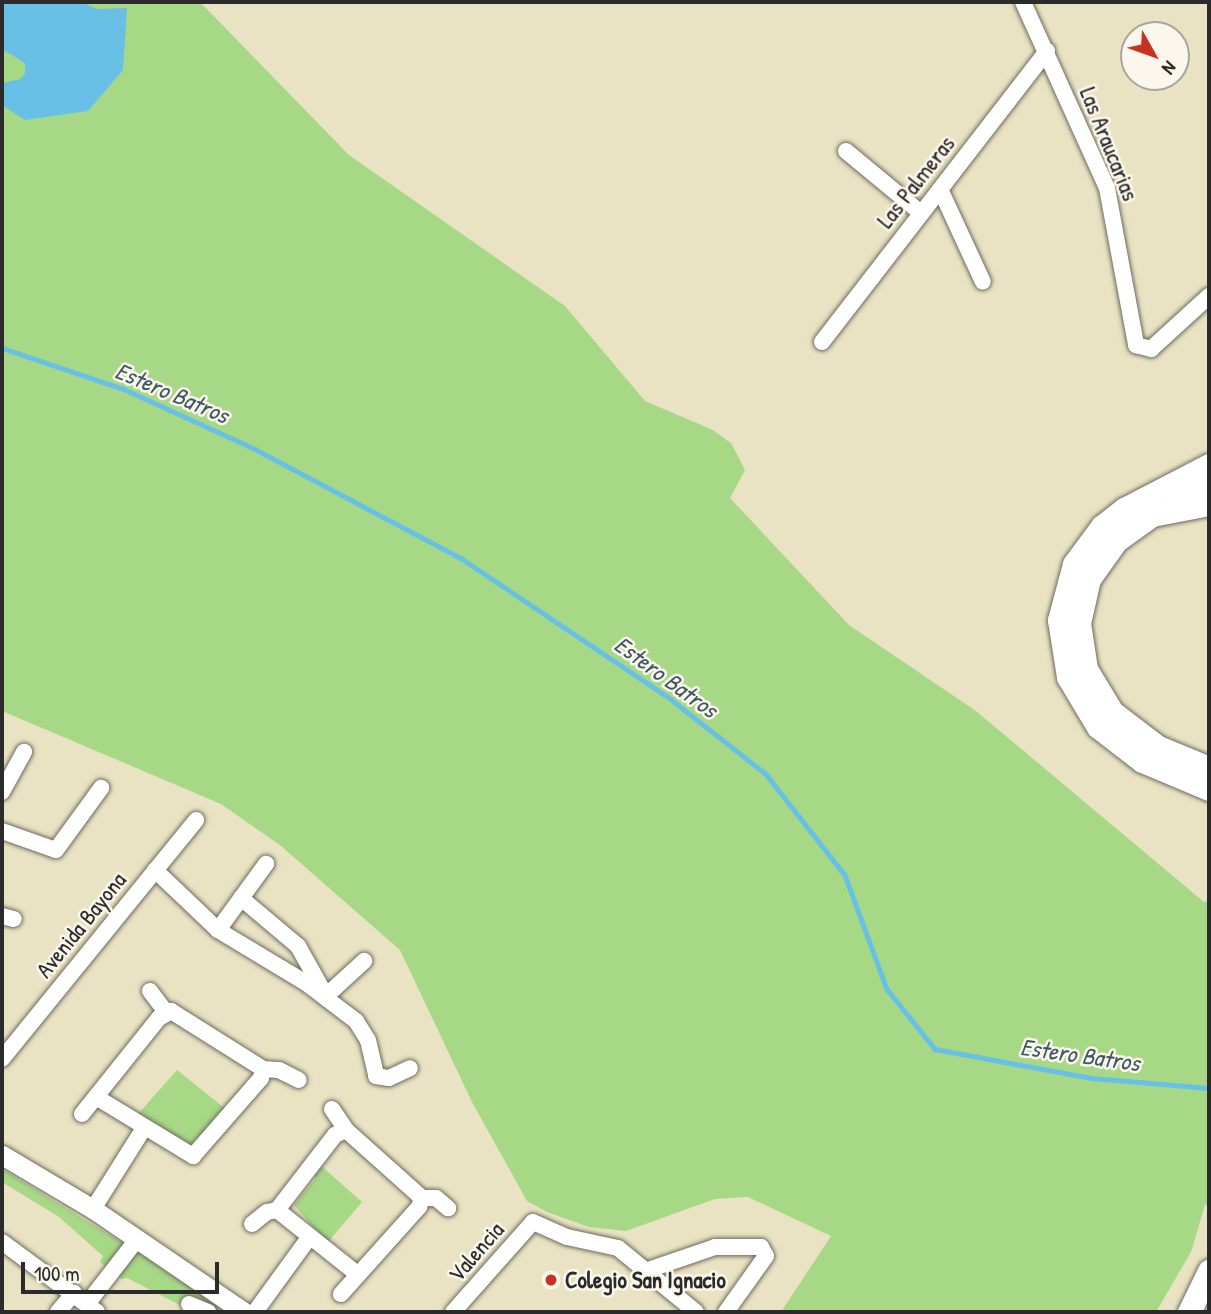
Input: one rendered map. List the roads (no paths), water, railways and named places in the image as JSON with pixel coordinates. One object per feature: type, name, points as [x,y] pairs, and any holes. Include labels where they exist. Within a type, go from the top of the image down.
[{"type":"highway","points":[[1209,465],[1124,509],[1102,526],[1074,564],[1059,620],[1068,677],[1098,727],[1142,761],[1209,789]]},
{"type":"highway","points":[[1209,485],[1152,515],[1116,541],[1089,579],[1079,623],[1082,658],[1095,691],[1121,721],[1158,747],[1209,768]]},
{"type":"highway","points":[[1152,515],[1180,506],[1209,504]]},
{"type":"highway","points":[[1189,1312],[1209,1271]]},
{"type":"main road","points":[[2,1155],[138,1238],[244,1312]]},
{"type":"street","name":"Las Araucarias","points":[[1023,2],[1107,188],[1133,340],[1140,349],[1151,348],[1209,296]]},
{"type":"street","name":"Las Palmeras","points":[[822,342],[1047,51]]},
{"type":"street","points":[[846,151],[921,213]]},
{"type":"street","points":[[940,189],[983,282]]},
{"type":"street","points":[[2,792],[24,752]]},
{"type":"street","points":[[2,831],[56,850],[101,788]]},
{"type":"street","name":"Avenida Bayona","points":[[2,1059],[196,820]]},
{"type":"street","points":[[218,930],[266,864]]},
{"type":"street","points":[[155,870],[218,930],[326,996],[366,1034],[376,1076],[389,1078],[410,1068]]},
{"type":"street","points":[[241,898],[298,946],[326,996]]},
{"type":"street","points":[[326,996],[364,961]]},
{"type":"street","points":[[150,990],[166,1012],[179,1013],[263,1069],[279,1070],[299,1080]]},
{"type":"street","points":[[82,1114],[166,1012]]},
{"type":"street","points":[[96,1097],[187,1156],[198,1155],[261,1078],[263,1069]]},
{"type":"street","points":[[332,1109],[346,1130],[422,1198],[436,1198],[448,1208]]},
{"type":"street","points":[[93,1209],[144,1128]]},
{"type":"street","points":[[252,1224],[267,1212],[277,1210],[335,1135],[346,1130]]},
{"type":"street","points":[[341,1294],[356,1273],[419,1207],[422,1198]]},
{"type":"street","points":[[277,1210],[308,1239],[356,1273]]},
{"type":"street","name":"Valencia","points":[[453,1312],[533,1222],[567,1237],[612,1245],[648,1270]]},
{"type":"street","points":[[58,1312],[86,1303],[138,1238]]},
{"type":"street","points":[[255,1312],[308,1239]]},
{"type":"street","points":[[2,1242],[86,1303]]},
{"type":"street","points":[[696,1312],[648,1270],[715,1247],[761,1247],[765,1256],[726,1312]]},
{"type":"street","points":[[189,1304],[208,1312]]},
{"type":"water","points":[[3,2],[82,2],[97,9],[127,8],[123,70],[88,111],[25,120],[2,105],[2,83],[21,79],[25,73],[25,63],[2,49]]},
{"type":"waterway","name":"Estero Batros","points":[[2,348],[124,389],[253,448],[461,558],[672,700],[766,774],[845,875],[887,989],[935,1049],[1092,1078],[1209,1088]]},
{"type":"place","name":"Colegio San Ignacio","points":[[551,1280]]}]
